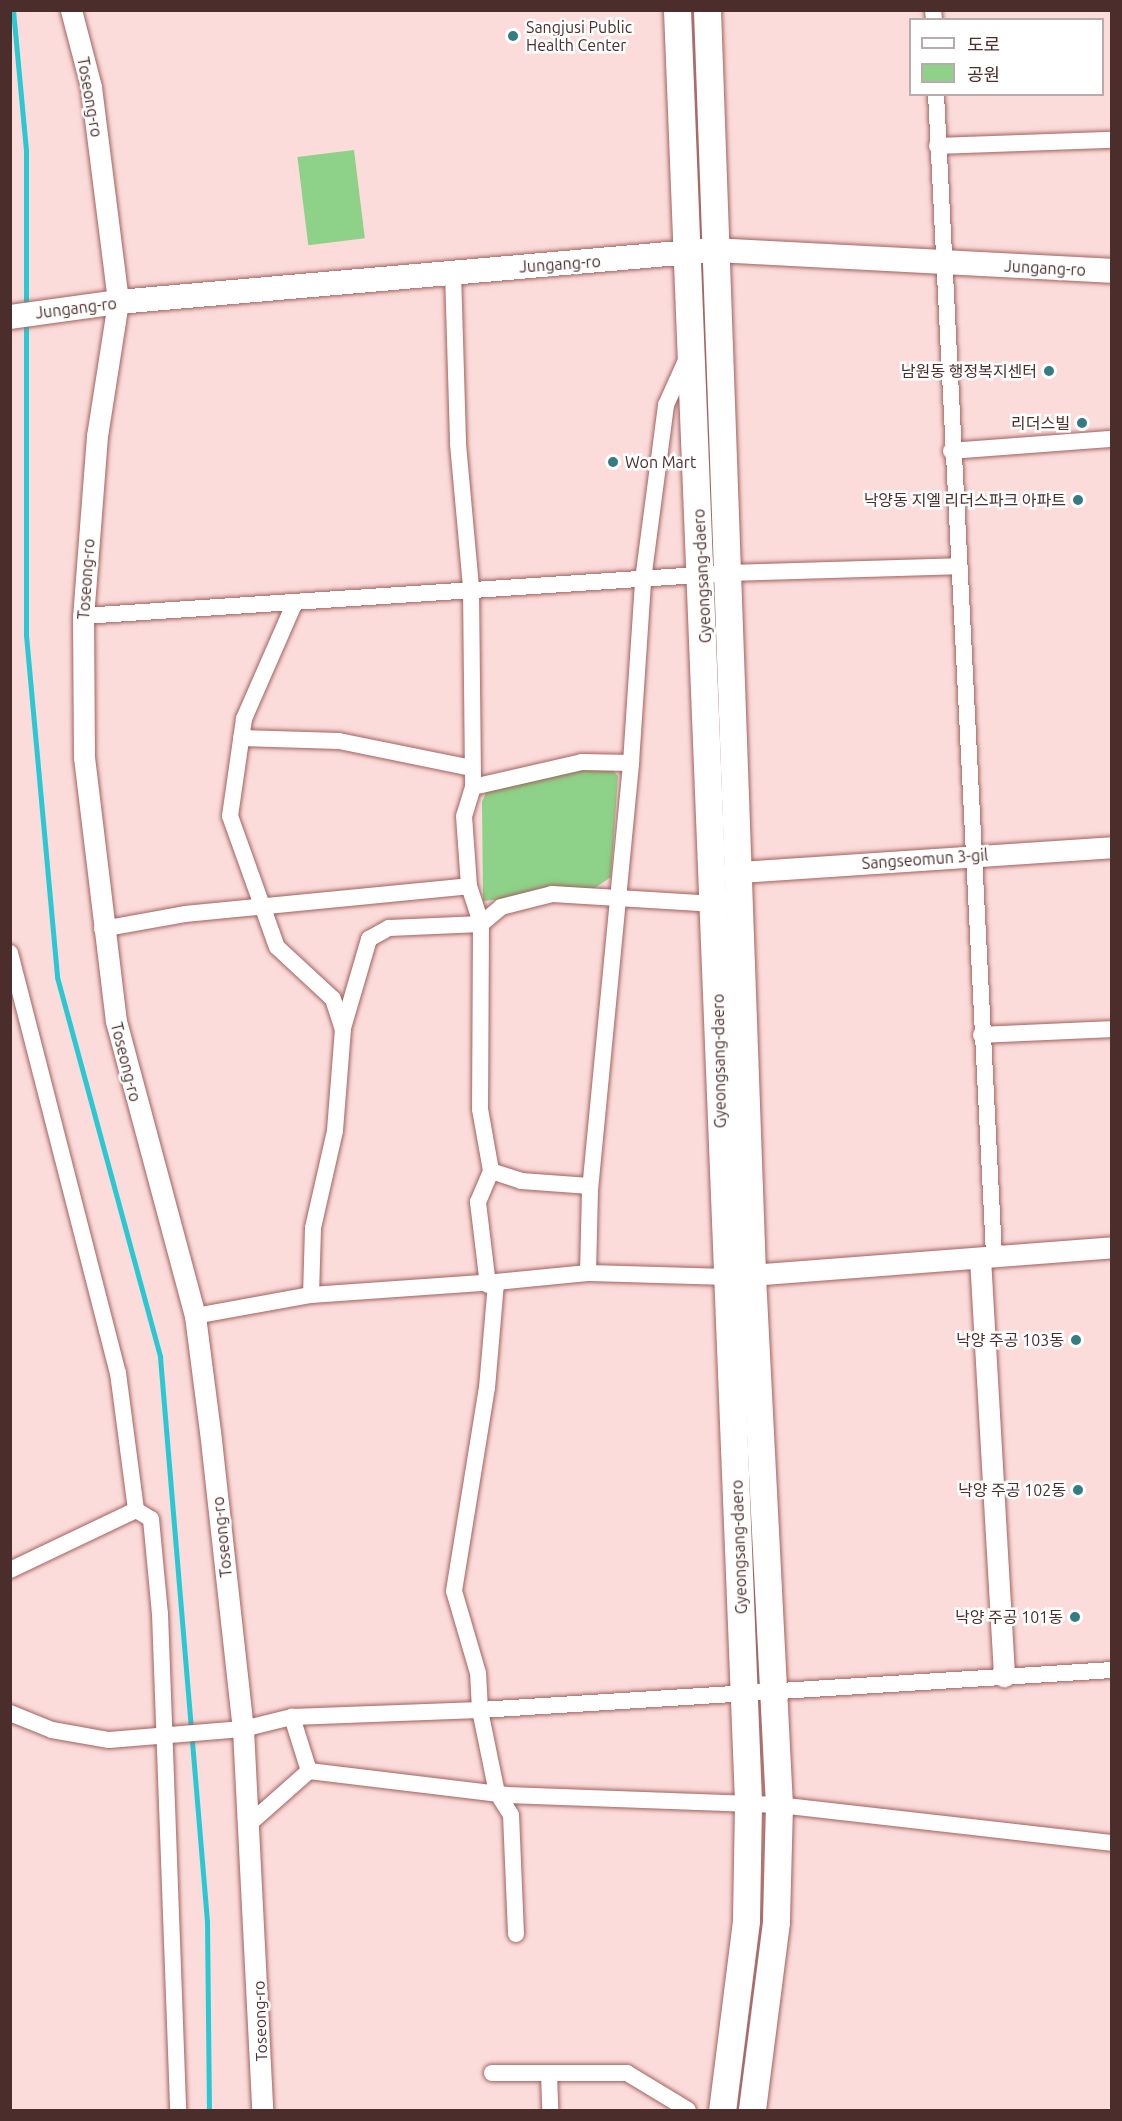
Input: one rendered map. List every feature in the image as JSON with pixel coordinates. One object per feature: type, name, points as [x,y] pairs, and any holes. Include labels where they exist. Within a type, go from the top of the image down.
[{"type":"main road","name":"Gyeongsang-daero","points":[[677,10],[684,254],[690,352],[715,574],[739,872],[740,1276],[758,1689],[748,1804],[746,1921],[722,2110]]},
{"type":"main road","name":"Gyeongsang-daero","points":[[707,10],[714,250],[716,903],[721,1185],[740,1276]]},
{"type":"main road","name":"Jungang-ro","points":[[10,317],[118,302],[714,250],[1112,271]]},
{"type":"main road","name":"Gyeongsang-daero","points":[[752,2110],[776,1922],[779,1805],[758,1689]]},
{"type":"street","name":"Toseong-ro","points":[[71,10],[91,87],[118,302],[97,436],[83,616],[84,757],[102,929],[116,1021],[195,1316],[249,1824],[262,2110]]},
{"type":"street","points":[[936,96],[941,263],[981,1035],[987,1257],[1004,1676]]},
{"type":"street","points":[[937,146],[1112,140]]},
{"type":"street","points":[[453,272],[458,444],[471,588],[473,787],[464,816],[469,886],[482,924],[480,1109],[491,1171],[478,1202],[492,1283],[487,1388],[454,1591],[478,1673],[480,1710],[497,1793],[511,1815],[516,1934]]},
{"type":"street","points":[[588,1273],[590,1186],[631,763],[643,580],[666,405],[690,352]]},
{"type":"street","points":[[951,451],[1112,440]]},
{"type":"street","points":[[83,616],[471,588],[643,580],[715,574],[958,566]]},
{"type":"street","points":[[295,602],[241,738],[230,816],[260,907],[277,947],[333,999],[343,1029]]},
{"type":"street","points":[[241,738],[339,741],[472,768]]},
{"type":"street","points":[[473,787],[582,762],[631,763]]},
{"type":"street","name":"Sangseomun 3-gil","points":[[739,872],[1112,847]]},
{"type":"street","points":[[102,929],[260,907],[469,886]]},
{"type":"street","points":[[311,1295],[313,1228],[335,1131],[343,1029],[369,939],[389,928],[423,922],[482,924],[501,907],[552,894],[716,903]]},
{"type":"street","points":[[10,953],[118,1373],[136,1510],[151,1520],[160,1614],[160,1735],[178,2110]]},
{"type":"street","points":[[981,1035],[1112,1029]]},
{"type":"street","points":[[491,1171],[522,1181],[590,1186]]},
{"type":"street","points":[[195,1316],[311,1295],[492,1283],[588,1273],[740,1276],[1112,1247]]},
{"type":"street","points":[[10,1570],[136,1510]]},
{"type":"street","points":[[10,1713],[52,1730],[109,1740],[238,1729],[292,1717],[480,1710],[758,1689],[1112,1670]]},
{"type":"street","points":[[292,1717],[309,1770]]},
{"type":"street","points":[[249,1824],[309,1770],[497,1793],[779,1805],[1026,1829],[1112,1843]]},
{"type":"street","points":[[492,2073],[627,2073],[662,2102],[688,2110]]},
{"type":"street","points":[[549,2073],[550,2110]]},
{"type":"green space","points":[[354,150],[365,238],[308,245],[297,157]]},
{"type":"green space","points":[[609,766],[618,776],[611,877],[592,890],[483,901],[482,802],[487,790],[536,775]]},
{"type":"waterway","points":[[13,10],[26,150],[26,308]]},
{"type":"waterway","points":[[26,320],[26,635],[57,977],[160,1357],[207,1921],[209,2110]]},
{"type":"place","name":"Sangjusi Public Health Center","points":[[513,36]]},
{"type":"place","name":"남원동 행정복지센터","points":[[1049,371]]},
{"type":"place","name":"리더스빌","points":[[1082,423]]},
{"type":"place","name":"Won Mart","points":[[613,462]]},
{"type":"place","name":"낙양동 지엘 리더스파크 아파트","points":[[1078,500]]},
{"type":"place","name":"낙양 주공 103동","points":[[1076,1340]]},
{"type":"place","name":"낙양 주공 102동","points":[[1078,1490]]},
{"type":"place","name":"낙양 주공 101동","points":[[1075,1617]]}]
